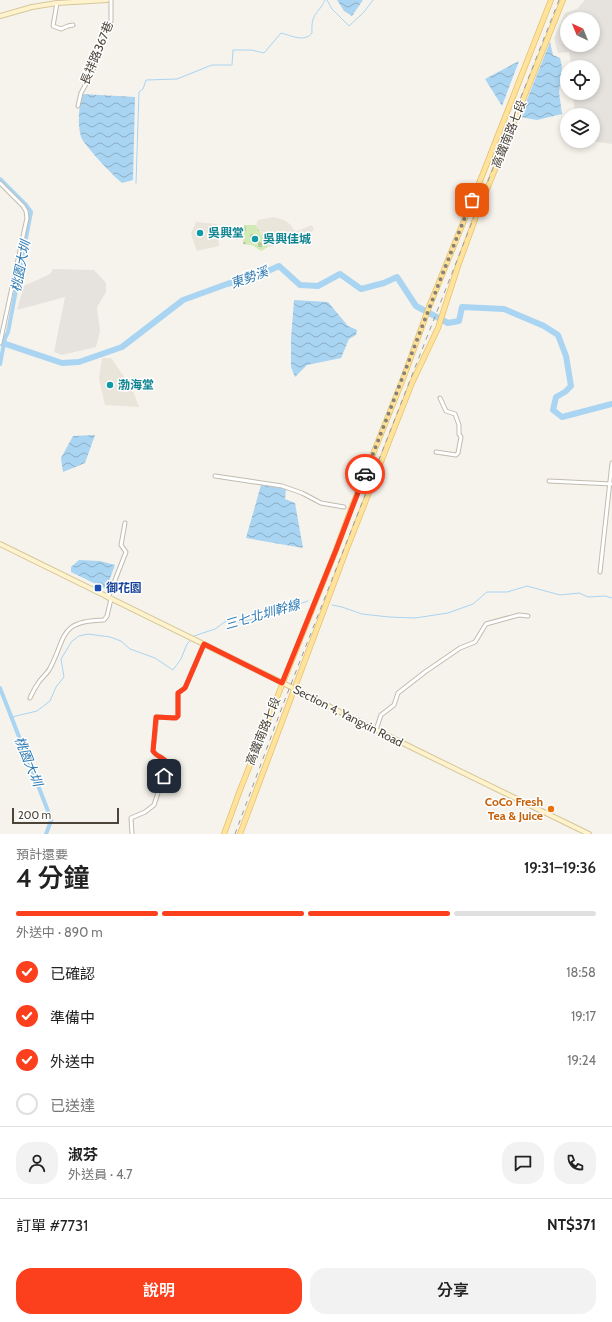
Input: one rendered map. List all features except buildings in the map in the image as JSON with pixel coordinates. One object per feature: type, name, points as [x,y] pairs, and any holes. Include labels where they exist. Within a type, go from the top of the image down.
[{"type":"main road","points":[[0,16],[32,7],[57,3],[107,0]]},
{"type":"main road","name":"高鐵南路七段","points":[[224,834],[282,683],[336,550],[429,307],[551,0]]},
{"type":"main road","name":"高鐵南路七段","points":[[240,834],[275,737],[295,689],[346,551],[443,315],[458,266],[477,214],[563,0]]},
{"type":"main road","name":"Section 4, Yangxin Road","points":[[0,544],[589,834]]},
{"type":"street","name":"長祥路367巷","points":[[78,106],[81,93],[92,73],[106,30],[111,21],[111,0]]},
{"type":"street","points":[[57,3],[53,26],[61,28],[73,25]]},
{"type":"street","points":[[0,183],[23,206],[26,211],[27,218],[0,343]]},
{"type":"street","points":[[412,339],[417,340]]},
{"type":"street","points":[[436,452],[456,455],[458,453],[462,437],[458,434],[459,425],[455,414],[446,411],[440,398]]},
{"type":"street","points":[[600,572],[611,484],[612,463]]},
{"type":"street","points":[[215,476],[282,486],[302,493],[321,503],[344,507]]},
{"type":"street","points":[[549,480],[611,484]]},
{"type":"street","points":[[30,698],[37,684],[48,671],[66,632],[71,626],[91,620],[104,620],[108,616],[110,598],[126,552],[121,545],[125,523]]},
{"type":"street","points":[[376,730],[381,715],[394,705],[398,693],[454,652],[475,642],[486,624],[519,615],[528,616]]},
{"type":"street","points":[[132,834],[131,818],[145,812],[154,805],[167,765],[165,760],[153,751],[156,717],[176,718],[178,716],[178,693],[185,688],[204,644]]},
{"type":"shaded area","points":[[585,0],[612,0],[612,144],[600,142],[600,108],[574,108],[574,100],[600,100],[600,60],[571,60],[569,52],[600,52],[600,12],[568,12],[577,9]]},
{"type":"shaded area","points":[[560,24],[560,52],[569,52],[558,53],[554,38]]},
{"type":"shaded area","points":[[274,217],[284,220],[297,231],[312,225],[314,229],[306,239],[268,247],[256,224],[258,220]]},
{"type":"shaded area","points":[[196,222],[217,224],[219,246],[197,251],[191,234]]},
{"type":"shaded area","points":[[53,269],[94,270],[106,283],[106,292],[97,307],[100,331],[96,347],[62,355],[54,352],[65,297],[17,310],[24,286],[50,274]]},
{"type":"shaded area","points":[[102,358],[111,358],[132,388],[139,407],[105,405],[99,379]]},
{"type":"green space","points":[[244,225],[256,225],[268,247],[261,251],[252,245],[243,244]]},
{"type":"water","points":[[337,0],[363,0],[352,16],[344,11]]},
{"type":"water","points":[[550,42],[553,55],[560,58],[560,60],[560,114],[537,120],[520,117]]},
{"type":"water","points":[[519,61],[502,106],[485,79]]},
{"type":"water","points":[[82,94],[135,97],[133,180],[122,183],[99,160],[83,141],[79,121],[79,110]]},
{"type":"water","points":[[294,300],[328,302],[348,326],[357,330],[356,335],[349,339],[341,358],[307,365],[295,377],[291,367],[291,339]]},
{"type":"water","points":[[95,435],[85,463],[63,472],[61,458],[73,436]]},
{"type":"water","points":[[261,485],[286,489],[285,499],[295,503],[303,548],[246,538]]},
{"type":"water","points":[[79,560],[100,561],[115,565],[106,589],[71,572],[71,567]]},
{"type":"waterway","points":[[136,183],[139,92],[143,89],[146,80],[177,79],[212,65],[232,65],[233,50],[251,50],[264,53],[281,33],[297,38],[305,38],[312,33],[314,17],[325,0]]},
{"type":"waterway","points":[[327,0],[332,9],[349,26],[364,12],[373,0]]},
{"type":"waterway","name":"桃園大圳","points":[[0,179],[31,212],[8,332],[5,338],[0,364]]},
{"type":"waterway","name":"東勢溪","points":[[0,342],[62,363],[79,362],[122,347],[183,300],[227,284],[257,276],[279,266],[300,285],[318,286],[340,274],[361,289],[384,283],[397,277],[416,306],[448,323],[459,321],[462,307],[504,309],[544,326],[558,335],[566,356],[571,386],[565,392],[556,397],[553,410],[562,417],[612,404]]},
{"type":"waterway","name":"三七北圳幹線","points":[[332,605],[362,614],[415,618],[448,613],[473,604],[487,592],[507,592],[527,586],[560,595],[579,593],[588,597],[605,596],[612,598]]},
{"type":"waterway","name":"三七北圳幹線","points":[[194,636],[215,629],[226,621],[239,622],[250,620],[264,615],[271,610],[294,606],[308,601]]},
{"type":"waterway","name":"三七北圳幹線","points":[[12,717],[37,711],[50,701],[56,687],[64,677],[61,659],[72,641],[79,636],[88,634],[110,637],[121,641],[130,649],[155,658],[173,670],[181,659],[187,644],[190,641]]},
{"type":"waterway","name":"桃園大圳","points":[[0,688],[48,811],[51,821],[46,834]]},
{"type":"railway","points":[[235,834],[284,702],[559,0]]},
{"type":"way so far","points":[[365,474],[403,379],[434,293],[472,200]]},
{"type":"place","name":"吳興堂","points":[[200,233]]},
{"type":"place","name":"吳興佳城","points":[[255,239]]},
{"type":"place","name":"渤海堂","points":[[110,385]]},
{"type":"place","name":"御花園","points":[[98,588]]},
{"type":"place","name":"CoCo Fresh Tea & Juice","points":[[551,809]]},
{"type":"route","points":[[164,776],[167,763],[153,751],[156,717],[176,718],[178,716],[178,693],[185,688],[204,644],[282,683],[365,474]]}]
